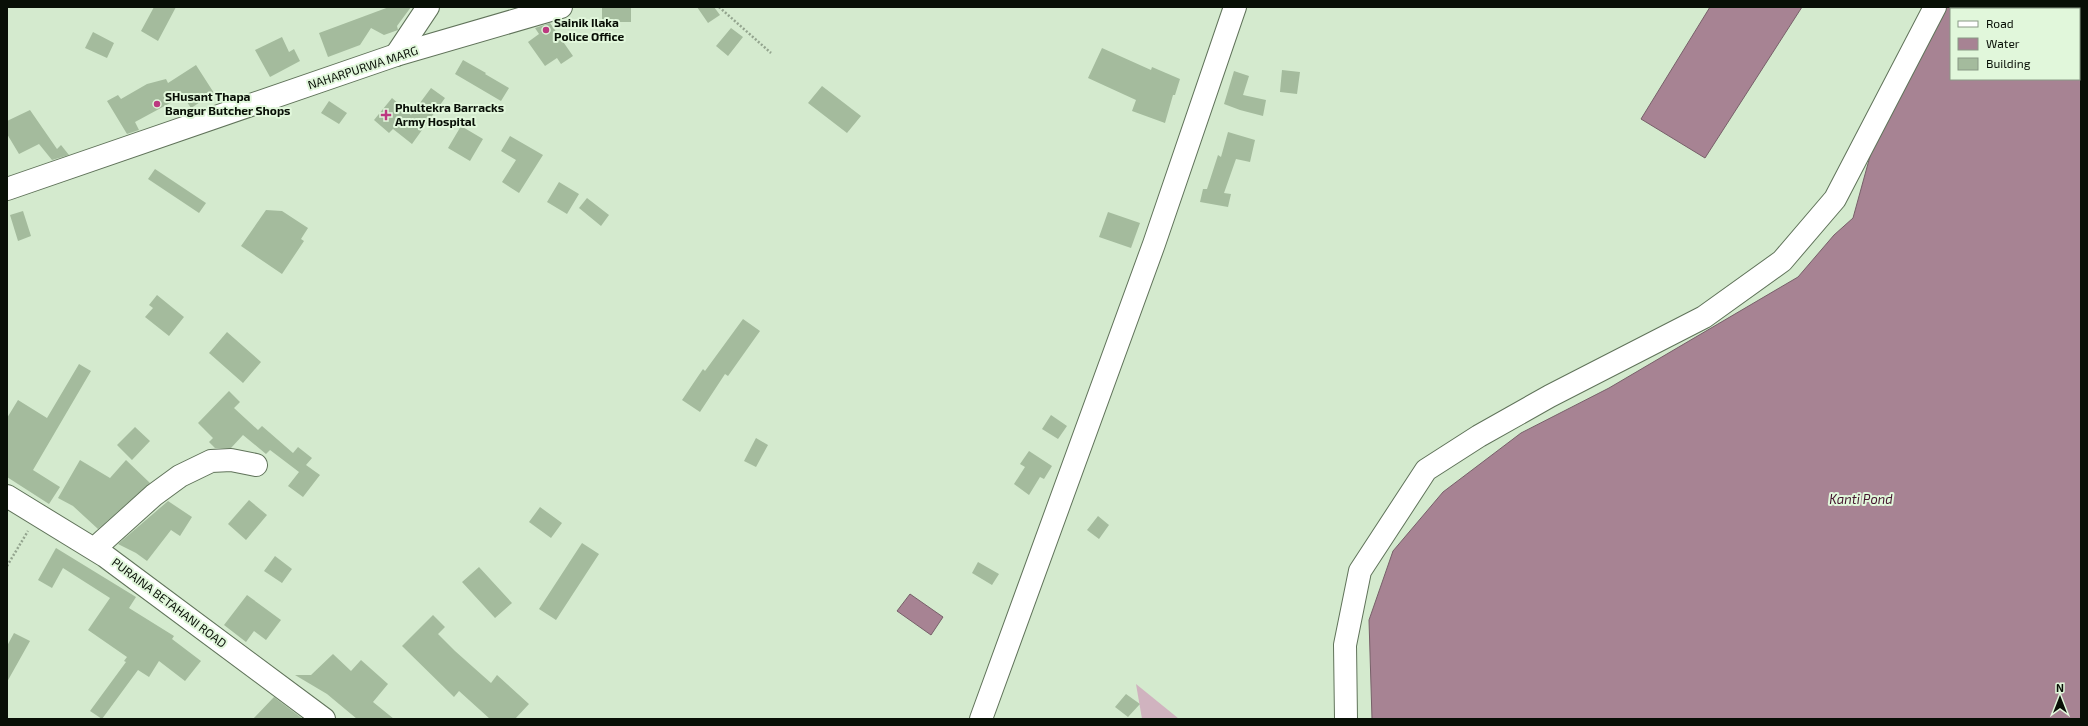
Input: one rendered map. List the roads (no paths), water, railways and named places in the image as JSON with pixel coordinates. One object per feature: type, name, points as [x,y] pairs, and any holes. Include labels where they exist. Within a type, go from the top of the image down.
[{"type":"street","points":[[396,55],[428,7]]},
{"type":"street","name":"NAHARPURWA MARG","points":[[7,189],[396,55],[561,7]]},
{"type":"street","points":[[981,719],[1154,244],[1236,7]]},
{"type":"street","points":[[1346,719],[1345,645],[1360,571],[1426,470],[1479,436],[1550,396],[1704,317],[1782,260],[1835,199],[1935,7]]},
{"type":"street","points":[[94,549],[154,495],[180,476],[211,461],[231,460],[256,465]]},
{"type":"street","name":"PURAINA BETAHANI ROAD","points":[[7,496],[94,549],[324,719]]},
{"type":"water","points":[[1710,7],[1802,7],[1705,158],[1641,119]]},
{"type":"water","name":"Kanti Pond","points":[[1946,7],[2081,7],[2081,719],[1372,719],[1369,620],[1393,551],[1443,492],[1521,433],[1609,388],[1798,277],[1834,235],[1853,218],[1880,120]]},
{"type":"water","points":[[910,594],[943,617],[931,635],[897,611]]},
{"type":"place","name":"Sainik Ilaka Police Office","points":[[546,30]]},
{"type":"place","name":"SHusant Thapa Bangur Butcher Shops","points":[[157,104]]},
{"type":"place","name":"Phultekra Barracks Army Hospital","points":[[386,115]]}]
